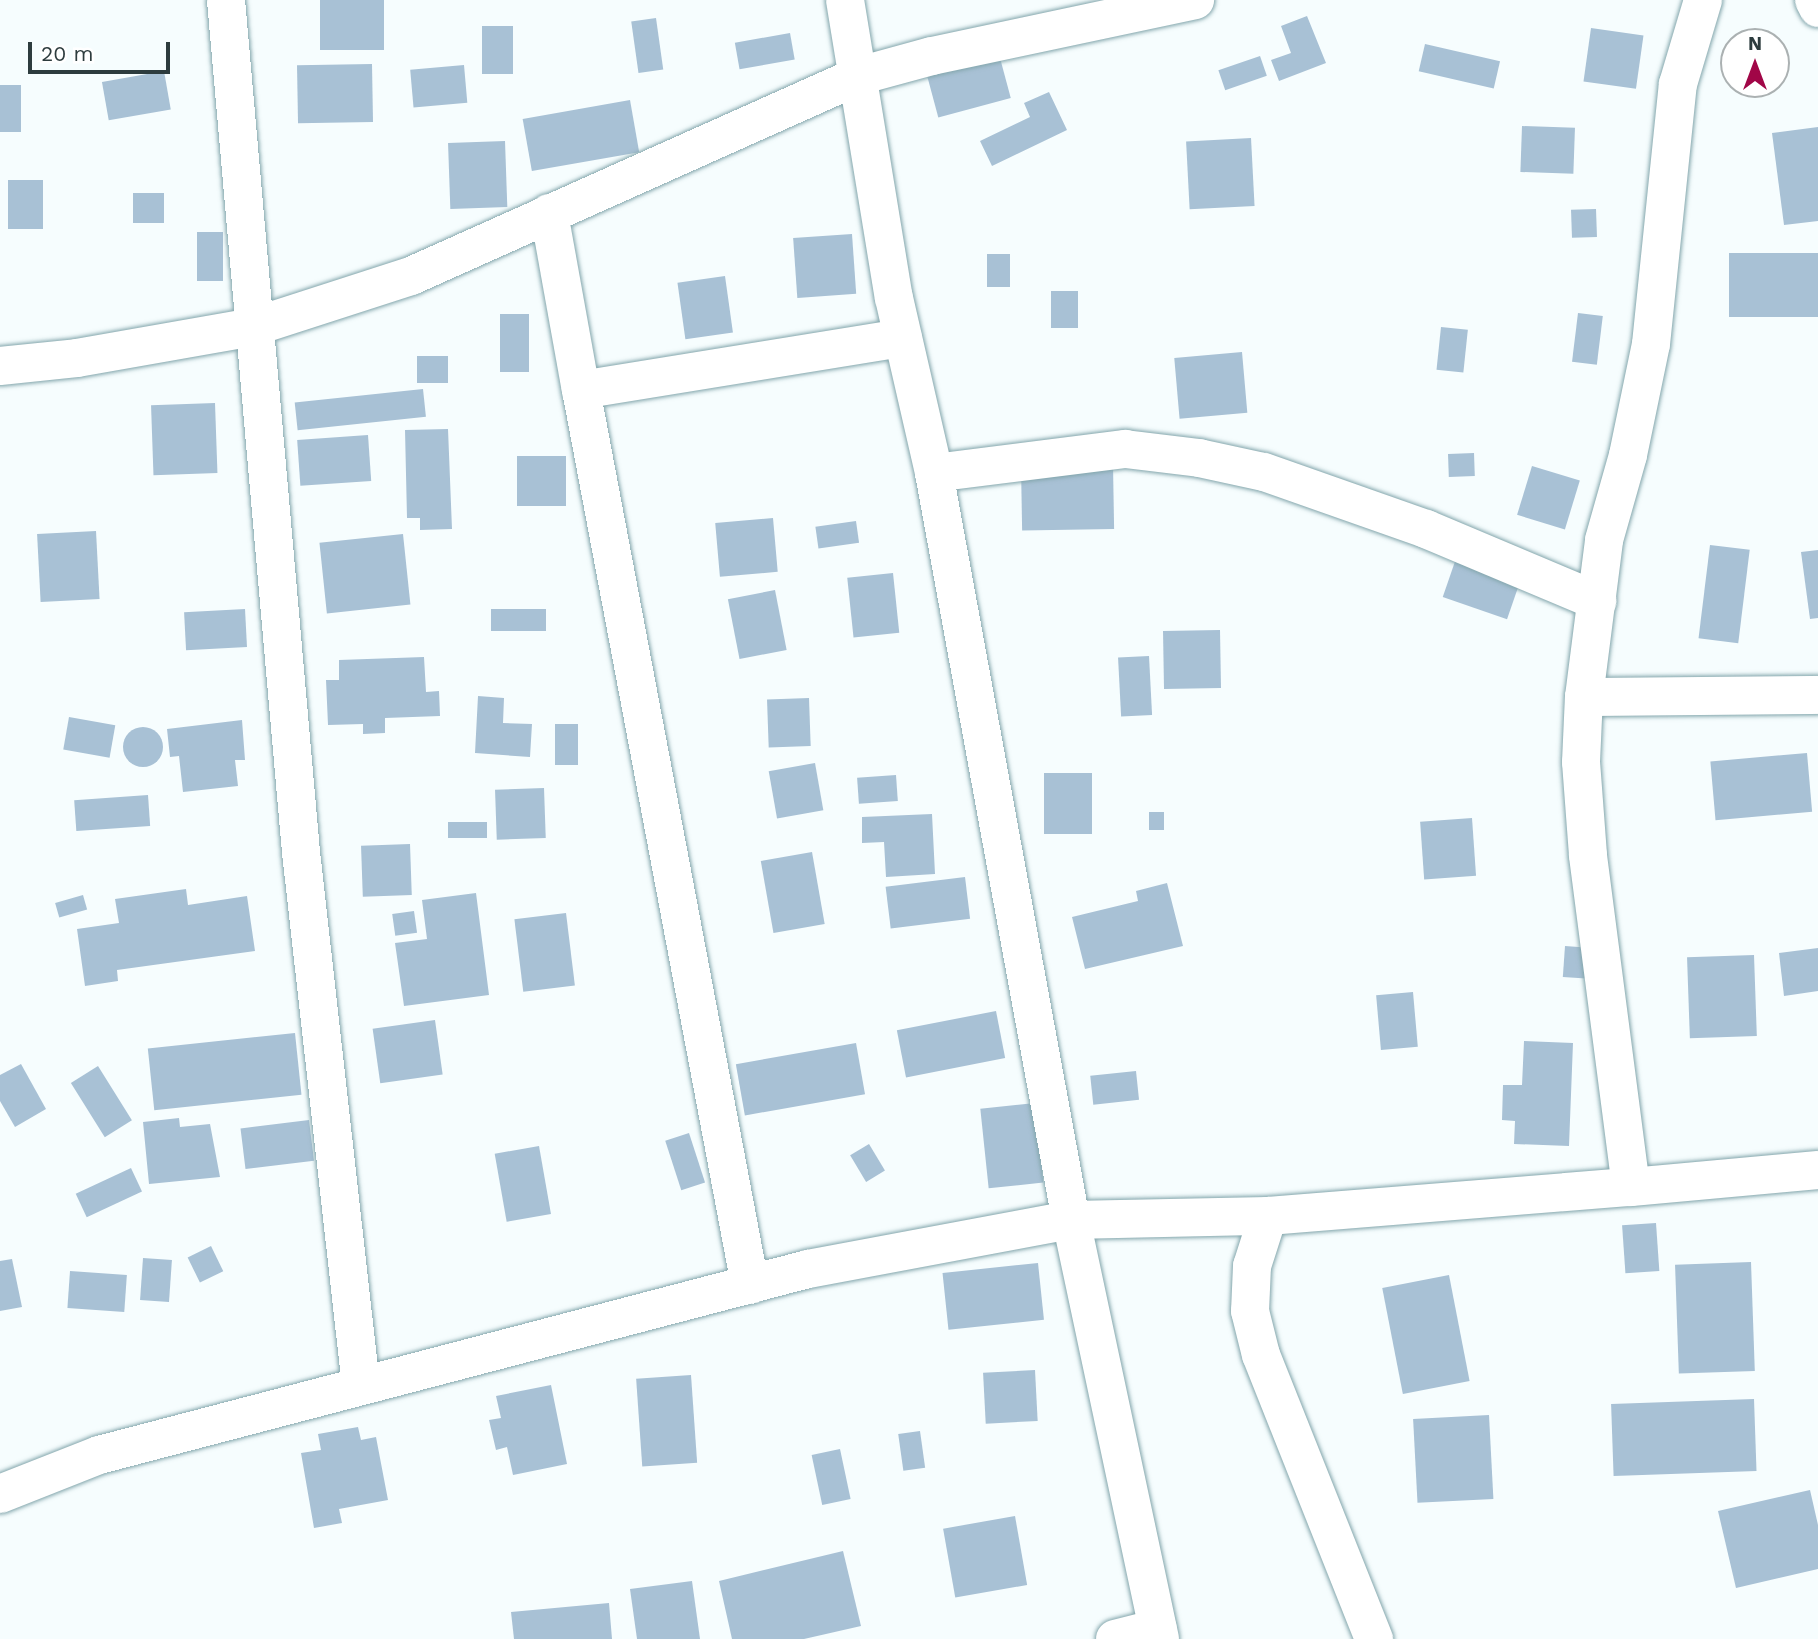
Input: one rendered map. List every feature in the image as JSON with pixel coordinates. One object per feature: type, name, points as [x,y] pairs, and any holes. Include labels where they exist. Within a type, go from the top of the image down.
[{"type":"street","points":[[226,0],[244,173],[253,327],[301,852],[360,1386]]},
{"type":"street","points":[[845,0],[855,78],[903,338],[933,473],[1071,1220],[1159,1634],[1115,1639]]},
{"type":"street","points":[[0,366],[77,358],[253,327],[411,276],[855,78],[1078,12],[1195,0]]},
{"type":"street","points":[[1631,1187],[1588,855],[1581,762],[1584,697],[1604,540],[1628,455],[1651,344],[1678,84],[1703,0]]},
{"type":"street","points":[[1814,0],[1818,8]]},
{"type":"street","points":[[549,213],[750,1285]]},
{"type":"street","points":[[581,390],[903,338]]},
{"type":"street","points":[[933,473],[1125,449],[1199,458],[1264,472],[1426,529],[1597,601]]},
{"type":"street","points":[[1584,697],[1818,695]]},
{"type":"street","points":[[0,1494],[99,1454],[808,1269],[1071,1220],[1268,1216],[1818,1170]]},
{"type":"street","points":[[1268,1216],[1252,1266],[1250,1311],[1261,1355],[1374,1639]]},
{"type":"building","points":[[320,0],[384,0],[384,50],[320,50]]},
{"type":"building","points":[[1307,16],[1326,63],[1279,81],[1271,60],[1291,53],[1281,26]]},
{"type":"building","points":[[656,18],[663,69],[638,73],[631,21]]},
{"type":"building","points":[[482,26],[513,26],[513,74],[482,74]]},
{"type":"building","points":[[1591,28],[1643,35],[1636,89],[1583,81]]},
{"type":"building","points":[[790,33],[795,60],[740,69],[735,43]]},
{"type":"building","points":[[996,43],[1011,98],[938,117],[924,62]]},
{"type":"building","points":[[1425,44],[1500,61],[1494,89],[1419,71]]},
{"type":"building","points":[[1260,56],[1267,76],[1225,90],[1218,70]]},
{"type":"building","points":[[372,64],[373,122],[298,123],[297,65]]},
{"type":"building","points":[[464,65],[467,103],[414,108],[410,70]]},
{"type":"building","points":[[164,71],[171,109],[109,120],[102,82]]},
{"type":"building","points":[[0,85],[21,85],[21,132],[0,132]]},
{"type":"building","points":[[1049,92],[1067,130],[992,166],[980,141],[1030,117],[1024,103]]},
{"type":"building","points":[[630,100],[639,152],[532,171],[523,119]]},
{"type":"building","points":[[1522,126],[1575,128],[1573,174],[1520,172]]},
{"type":"building","points":[[1818,127],[1818,221],[1784,225],[1772,133]]},
{"type":"building","points":[[1251,138],[1255,206],[1190,209],[1186,141]]},
{"type":"building","points":[[505,141],[507,207],[450,209],[448,143]]},
{"type":"building","points":[[8,180],[43,180],[43,229],[8,229]]},
{"type":"building","points":[[133,193],[164,193],[164,223],[133,223]]},
{"type":"building","points":[[1596,209],[1597,237],[1572,238],[1571,210]]},
{"type":"building","points":[[197,232],[223,232],[223,281],[197,281]]},
{"type":"building","points":[[852,234],[856,294],[797,298],[793,238]]},
{"type":"building","points":[[1729,253],[1818,253],[1818,317],[1729,317]]},
{"type":"building","points":[[987,254],[1010,254],[1010,287],[987,287]]},
{"type":"building","points":[[725,276],[733,332],[685,339],[677,283]]},
{"type":"building","points":[[1051,291],[1078,291],[1078,328],[1051,328]]},
{"type":"building","points":[[1578,313],[1603,316],[1597,365],[1572,362]]},
{"type":"building","points":[[500,314],[529,314],[529,372],[500,372]]},
{"type":"building","points":[[1441,327],[1468,330],[1463,373],[1437,370]]},
{"type":"building","points":[[1242,352],[1247,413],[1180,419],[1174,358]]},
{"type":"building","points":[[417,356],[448,356],[448,383],[417,383]]},
{"type":"building","points":[[423,389],[426,417],[298,430],[295,402]]},
{"type":"building","points":[[215,403],[217,473],[153,475],[151,405]]},
{"type":"building","points":[[448,429],[452,529],[420,530],[420,518],[407,518],[405,430]]},
{"type":"building","points":[[368,435],[371,481],[300,486],[297,440]]},
{"type":"building","points":[[1474,453],[1475,476],[1449,477],[1448,454]]},
{"type":"building","points":[[517,456],[566,456],[566,506],[517,506]]},
{"type":"building","points":[[1113,465],[1114,529],[1022,531],[1021,467]]},
{"type":"building","points":[[1532,466],[1580,481],[1565,529],[1517,515]]},
{"type":"building","points":[[773,518],[778,572],[720,577],[715,523]]},
{"type":"building","points":[[856,521],[859,543],[818,548],[815,527]]},
{"type":"building","points":[[96,531],[100,599],[41,602],[37,534]]},
{"type":"building","points":[[403,534],[410,605],[327,613],[319,543]]},
{"type":"building","points":[[1710,545],[1750,550],[1738,643],[1699,638]]},
{"type":"building","points":[[1460,547],[1524,569],[1507,619],[1443,597]]},
{"type":"building","points":[[1818,550],[1818,618],[1810,619],[1801,552]]},
{"type":"building","points":[[893,573],[899,633],[854,637],[847,578]]},
{"type":"building","points":[[775,590],[787,650],[740,659],[728,599]]},
{"type":"building","points":[[245,609],[247,647],[186,650],[184,612]]},
{"type":"building","points":[[491,609],[546,609],[546,631],[491,631]]},
{"type":"building","points":[[1220,630],[1221,688],[1164,689],[1163,631]]},
{"type":"building","points":[[1149,656],[1152,715],[1121,717],[1118,658]]},
{"type":"building","points":[[424,657],[426,692],[439,691],[440,716],[385,718],[385,733],[363,734],[363,724],[328,725],[326,680],[339,680],[339,660]]},
{"type":"building","points":[[478,696],[504,698],[503,723],[532,724],[530,757],[475,753]]},
{"type":"building","points":[[809,698],[811,746],[769,747],[767,699]]},
{"type":"building","points":[[69,717],[115,725],[110,758],[63,749]]},
{"type":"building","points":[[242,720],[245,760],[235,760],[238,786],[183,792],[179,756],[170,757],[167,729]]},
{"type":"building","points":[[555,724],[578,724],[578,765],[555,765]]},
{"type":"building","points":[[143,727],[157,733],[163,747],[157,761],[143,767],[129,761],[123,747],[129,733]]},
{"type":"building","points":[[1807,753],[1812,812],[1716,820],[1710,761]]},
{"type":"building","points":[[815,763],[823,810],[777,818],[769,771]]},
{"type":"building","points":[[1044,773],[1092,773],[1092,834],[1044,834]]},
{"type":"building","points":[[896,775],[898,801],[859,804],[857,778]]},
{"type":"building","points":[[544,788],[546,838],[497,840],[495,790]]},
{"type":"building","points":[[148,795],[150,826],[76,831],[74,800]]},
{"type":"building","points":[[1149,812],[1164,812],[1164,830],[1149,830]]},
{"type":"building","points":[[932,814],[935,874],[886,877],[884,842],[862,843],[862,817]]},
{"type":"building","points":[[1472,818],[1476,876],[1424,879],[1420,822]]},
{"type":"building","points":[[448,822],[487,822],[487,838],[448,838]]},
{"type":"building","points":[[410,844],[412,895],[363,897],[361,846]]},
{"type":"building","points":[[812,852],[825,924],[773,933],[761,861]]},
{"type":"building","points":[[965,877],[970,919],[891,928],[886,887]]},
{"type":"building","points":[[1167,883],[1183,946],[1085,969],[1072,917],[1138,901],[1136,891]]},
{"type":"building","points":[[186,889],[188,905],[247,896],[255,951],[117,970],[118,981],[85,986],[77,929],[119,923],[115,899]]},
{"type":"building","points":[[476,893],[489,995],[404,1006],[395,943],[427,939],[422,900]]},
{"type":"building","points":[[83,895],[87,909],[59,917],[55,903]]},
{"type":"building","points":[[414,911],[417,933],[395,936],[392,914]]},
{"type":"building","points":[[566,913],[575,985],[523,992],[514,919]]},
{"type":"building","points":[[1565,946],[1592,948],[1590,979],[1563,977]]},
{"type":"building","points":[[1818,948],[1818,991],[1784,996],[1779,953]]},
{"type":"building","points":[[1754,955],[1757,1036],[1690,1038],[1687,957]]},
{"type":"building","points":[[1413,992],[1418,1047],[1381,1050],[1376,995]]},
{"type":"building","points":[[996,1011],[1005,1058],[906,1077],[897,1030]]},
{"type":"building","points":[[435,1020],[443,1074],[380,1083],[373,1029]]},
{"type":"building","points":[[295,1033],[301,1095],[154,1110],[148,1048]]},
{"type":"building","points":[[1524,1041],[1573,1043],[1569,1146],[1514,1144],[1515,1121],[1502,1120],[1503,1085],[1522,1085]]},
{"type":"building","points":[[856,1043],[865,1094],[745,1115],[736,1064]]},
{"type":"building","points":[[21,1064],[46,1109],[15,1127],[0,1101],[0,1075]]},
{"type":"building","points":[[98,1066],[132,1120],[105,1137],[71,1083]]},
{"type":"building","points":[[1136,1071],[1139,1100],[1093,1105],[1090,1076]]},
{"type":"building","points":[[1035,1103],[1043,1183],[989,1188],[980,1109]]},
{"type":"building","points":[[179,1118],[180,1127],[210,1124],[220,1177],[149,1184],[143,1122]]},
{"type":"building","points":[[309,1120],[314,1161],[246,1169],[241,1128]]},
{"type":"building","points":[[689,1133],[705,1182],[681,1190],[665,1141]]},
{"type":"building","points":[[869,1144],[885,1171],[866,1182],[850,1155]]},
{"type":"building","points":[[539,1146],[551,1214],[507,1222],[495,1154]]},
{"type":"building","points":[[131,1168],[142,1192],[87,1217],[76,1194]]},
{"type":"building","points":[[1656,1223],[1659,1271],[1625,1273],[1622,1225]]},
{"type":"building","points":[[211,1246],[223,1271],[200,1283],[188,1257]]},
{"type":"building","points":[[143,1258],[172,1260],[169,1302],[140,1300]]},
{"type":"building","points":[[12,1259],[22,1307],[0,1311],[0,1261]]},
{"type":"building","points":[[1751,1262],[1755,1371],[1679,1374],[1675,1265]]},
{"type":"building","points":[[1038,1263],[1044,1320],[948,1330],[943,1273]]},
{"type":"building","points":[[70,1271],[127,1275],[124,1312],[67,1308]]},
{"type":"building","points":[[1449,1275],[1470,1381],[1403,1394],[1382,1288]]},
{"type":"building","points":[[1035,1370],[1038,1421],[986,1424],[983,1373]]},
{"type":"building","points":[[691,1375],[697,1463],[642,1467],[636,1379]]},
{"type":"building","points":[[551,1385],[567,1464],[513,1475],[507,1447],[496,1450],[489,1420],[501,1418],[496,1396]]},
{"type":"building","points":[[1754,1399],[1757,1471],[1614,1476],[1611,1404]]},
{"type":"building","points":[[1489,1415],[1493,1499],[1418,1503],[1413,1419]]},
{"type":"building","points":[[358,1427],[361,1440],[376,1437],[388,1500],[339,1509],[342,1523],[314,1528],[301,1453],[321,1450],[318,1434]]},
{"type":"building","points":[[920,1431],[925,1468],[903,1471],[898,1434]]},
{"type":"building","points":[[840,1449],[851,1499],[822,1505],[812,1455]]},
{"type":"building","points":[[1810,1490],[1818,1525],[1818,1569],[1736,1588],[1718,1511]]},
{"type":"building","points":[[1015,1516],[1027,1585],[955,1598],[943,1529]]},
{"type":"building","points":[[843,1551],[861,1626],[804,1639],[732,1639],[719,1581]]},
{"type":"building","points":[[692,1581],[700,1639],[637,1639],[630,1589]]},
{"type":"building","points":[[609,1603],[612,1639],[514,1639],[511,1612]]}]
